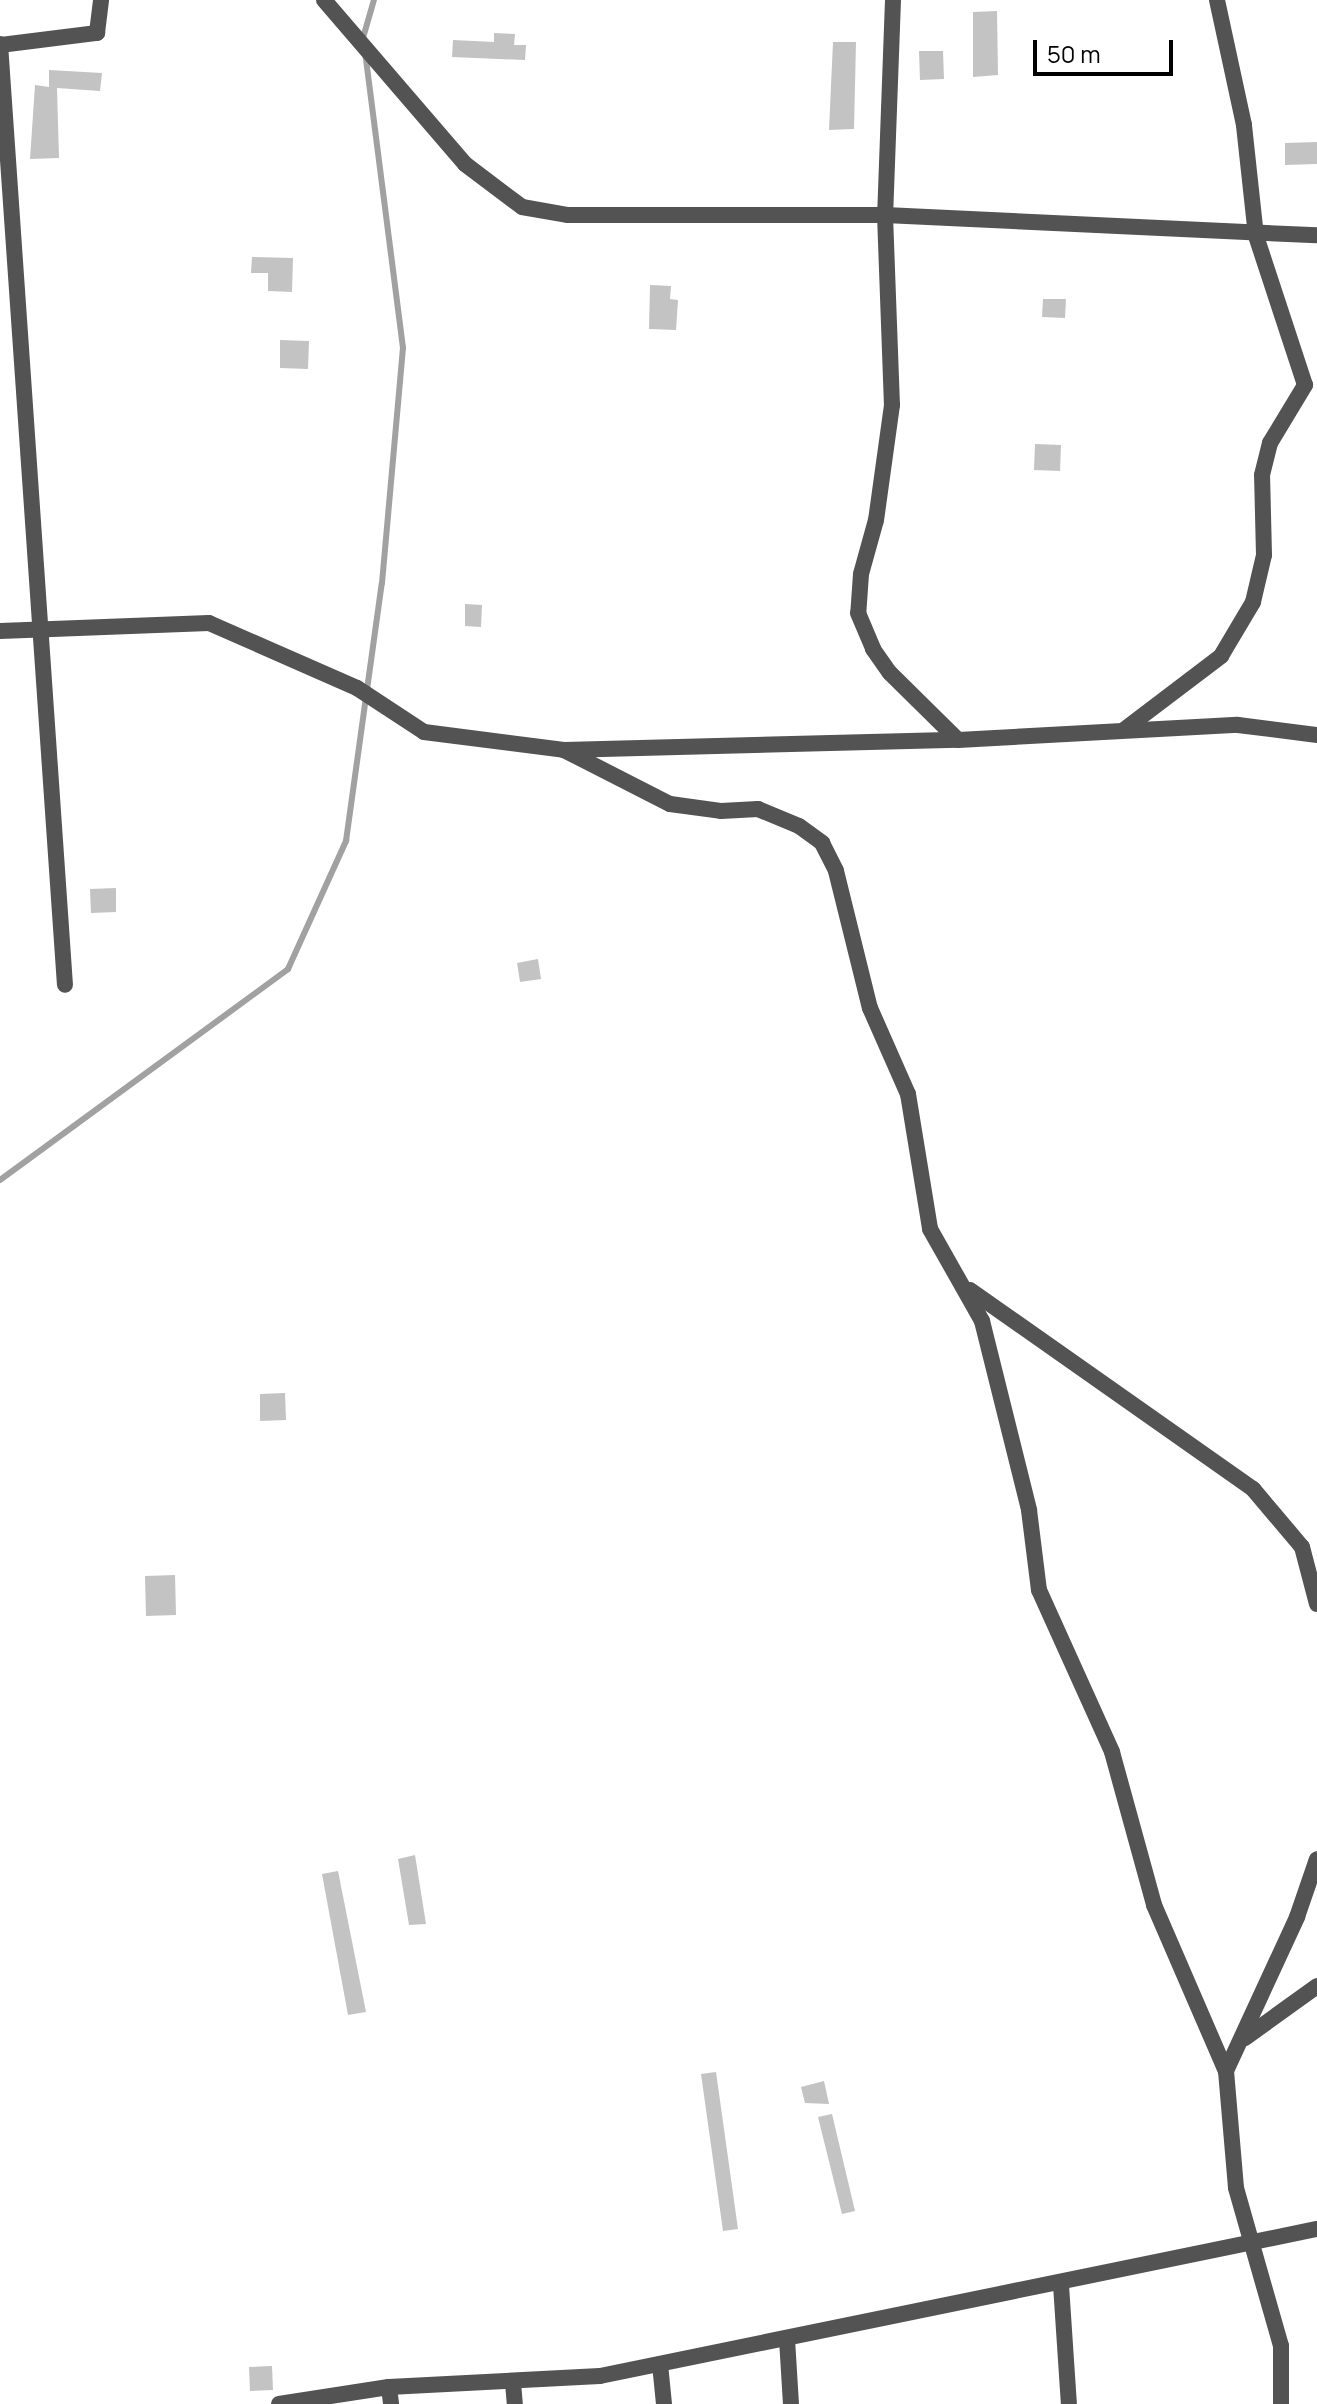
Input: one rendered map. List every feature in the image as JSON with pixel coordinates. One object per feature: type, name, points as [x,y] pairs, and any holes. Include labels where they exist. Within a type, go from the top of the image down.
[{"type":"street","points":[[65,985],[44,629],[8,259],[0,45],[97,33],[101,0]]},
{"type":"street","points":[[324,0],[465,164],[522,207],[568,215],[885,215],[1256,236],[1317,235]]},
{"type":"street","points":[[893,0],[885,215],[892,405],[858,613],[873,649],[890,673],[958,740]]},
{"type":"street","points":[[1124,730],[1221,656],[1253,602],[1264,555],[1262,475],[1270,443],[1305,385],[1256,236],[1244,125],[1217,0]]},
{"type":"street","points":[[0,631],[209,623],[357,688],[424,732],[564,750],[958,740],[1238,725],[1317,735]]},
{"type":"street","points":[[564,750],[670,804],[721,811],[758,809],[799,826],[822,843],[836,871],[870,1008],[908,1094],[930,1229],[969,1289],[982,1321],[1021,1474],[1039,1590],[1112,1752],[1154,1905],[1226,2071],[1236,2188],[1281,2346],[1281,2404]]},
{"type":"street","points":[[969,1289],[1253,1489],[1302,1547],[1317,1604]]},
{"type":"street","points":[[1226,2071],[1297,1917],[1317,1859]]},
{"type":"street","points":[[1241,2041],[1317,1986]]},
{"type":"street","points":[[280,2404],[513,2383],[660,2364],[1061,2285],[1317,2229]]},
{"type":"street","points":[[1061,2285],[1069,2404]]},
{"type":"street","points":[[787,2339],[791,2404]]},
{"type":"street","points":[[660,2364],[664,2404]]},
{"type":"street","points":[[513,2383],[515,2404]]},
{"type":"building","points":[[997,11],[998,75],[973,77],[973,12]]},
{"type":"building","points":[[494,33],[515,34],[514,45],[526,45],[525,60],[452,57],[453,40],[494,42]]},
{"type":"building","points":[[833,42],[856,42],[854,129],[829,130]]},
{"type":"building","points":[[919,51],[943,51],[944,79],[920,80]]},
{"type":"building","points":[[49,70],[102,73],[100,91],[57,88],[59,158],[30,159],[35,85],[49,87]]},
{"type":"building","points":[[1317,142],[1317,164],[1285,165],[1285,143]]},
{"type":"building","points":[[252,257],[293,258],[292,292],[268,291],[268,273],[251,273]]},
{"type":"building","points":[[650,285],[671,286],[670,299],[678,300],[676,330],[649,329]]},
{"type":"building","points":[[1043,299],[1066,299],[1065,318],[1042,317]]},
{"type":"building","points":[[280,340],[309,341],[308,369],[280,368]]},
{"type":"building","points":[[1035,444],[1061,445],[1060,471],[1034,470]]},
{"type":"building","points":[[465,604],[482,605],[481,627],[465,626]]},
{"type":"building","points":[[116,888],[116,912],[91,913],[90,889]]},
{"type":"building","points":[[538,959],[541,979],[520,982],[517,963]]},
{"type":"building","points":[[285,1393],[286,1420],[260,1421],[260,1394]]},
{"type":"building","points":[[175,1575],[176,1615],[146,1616],[145,1576]]},
{"type":"building","points":[[415,1855],[426,1924],[409,1925],[398,1859]]},
{"type":"building","points":[[338,1871],[366,2012],[348,2015],[322,1874]]},
{"type":"building","points":[[716,2072],[738,2229],[723,2231],[701,2074]]},
{"type":"building","points":[[824,2081],[829,2104],[805,2103],[801,2087]]},
{"type":"building","points":[[832,2114],[855,2211],[842,2214],[818,2117]]},
{"type":"building","points":[[272,2366],[273,2390],[250,2391],[249,2367]]},
{"type":"waterway","points":[[363,38],[374,0]]},
{"type":"waterway","points":[[0,1180],[288,969],[346,841],[382,583],[403,348],[365,53]]}]
